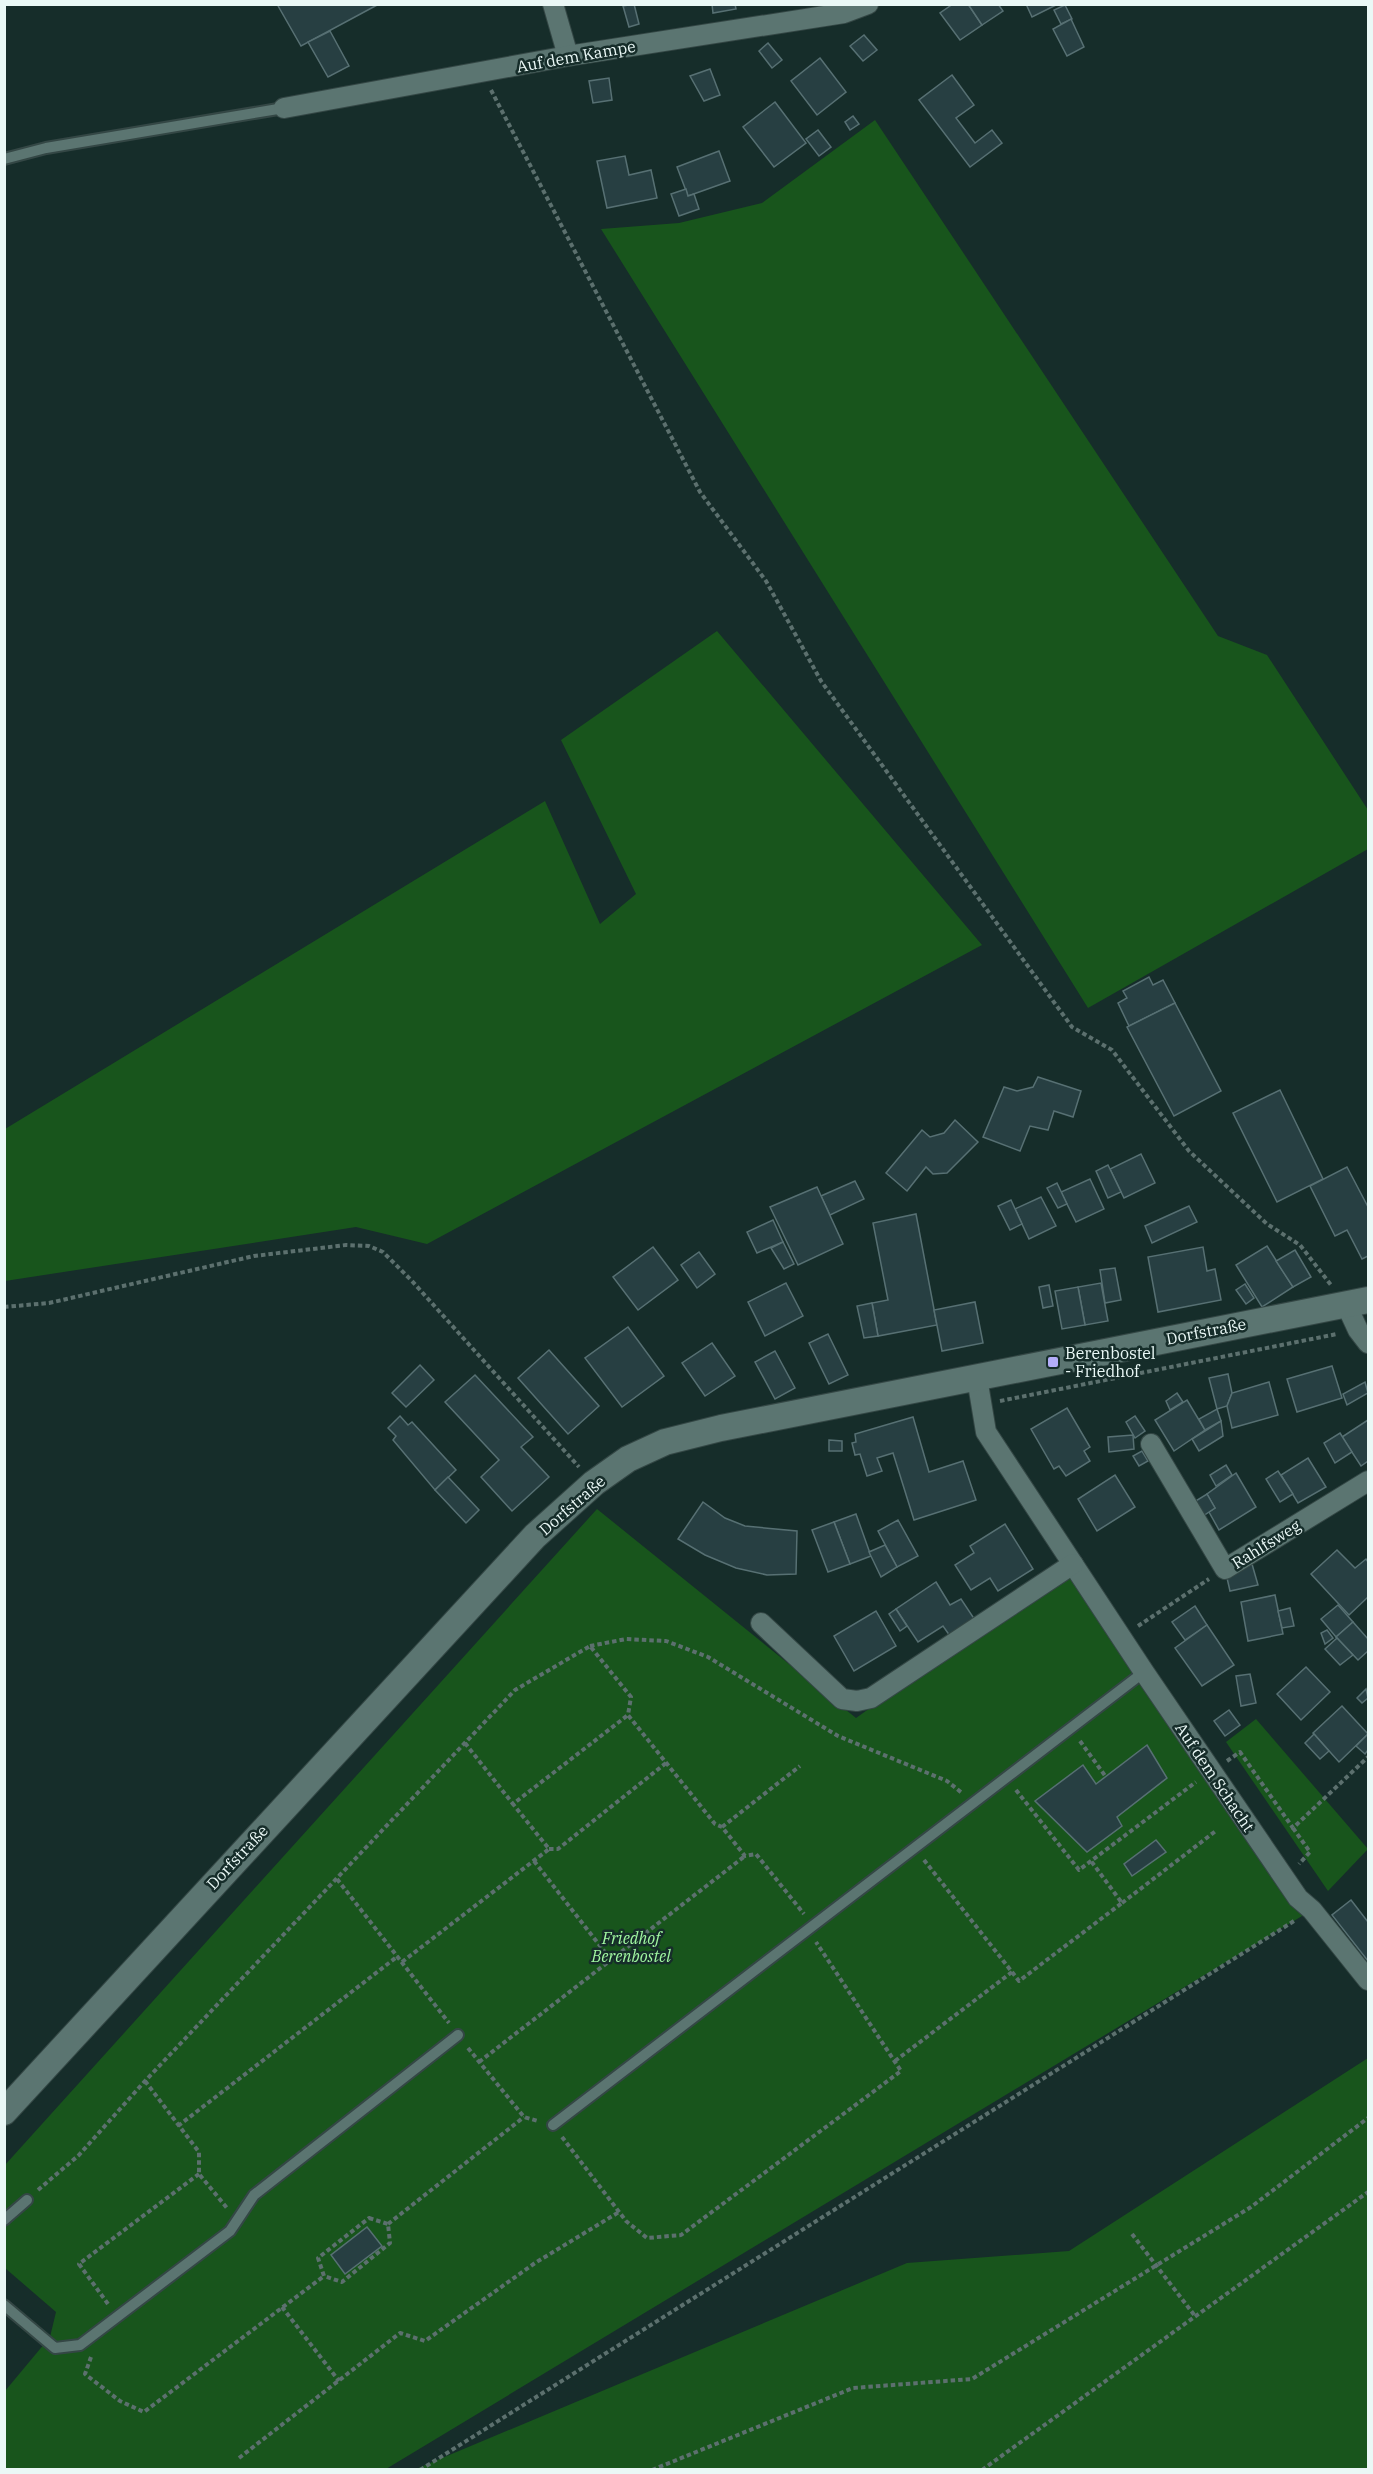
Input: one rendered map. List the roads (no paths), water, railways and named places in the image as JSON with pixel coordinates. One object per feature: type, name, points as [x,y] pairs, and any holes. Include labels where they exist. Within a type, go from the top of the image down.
[{"type":"street","points":[[553,4],[568,56]]},
{"type":"street","name":"Auf dem Kampe","points":[[284,108],[568,56],[844,13],[868,4]]},
{"type":"street","points":[[1357,1302],[1363,1337]]},
{"type":"street","name":"Dorfstraße","points":[[4,2112],[504,1568],[594,1483],[628,1459],[665,1442],[721,1428],[980,1390],[1357,1302]]},
{"type":"street","name":"Auf dem Schacht","points":[[980,1390],[986,1432],[1072,1564],[1298,1898],[1312,1910],[1368,1980]]},
{"type":"street","name":"Rahlfsweg","points":[[1151,1444],[1226,1569],[1368,1481]]},
{"type":"street","points":[[761,1623],[843,1699],[856,1701],[871,1698],[1072,1564]]},
{"type":"lane","points":[[4,159],[46,148],[284,108]]},
{"type":"lane","points":[[553,2125],[1144,1672]]},
{"type":"lane","points":[[4,2305],[55,2348],[80,2345],[230,2231],[254,2196],[458,2035]]},
{"type":"lane","points":[[4,2220],[27,2200]]},
{"type":"place","name":"Berenbostel - Friedhof","points":[[1053,1362]]},
{"type":"park label","name":"Friedhof Berenbostel","points":[[631,1947]]}]
